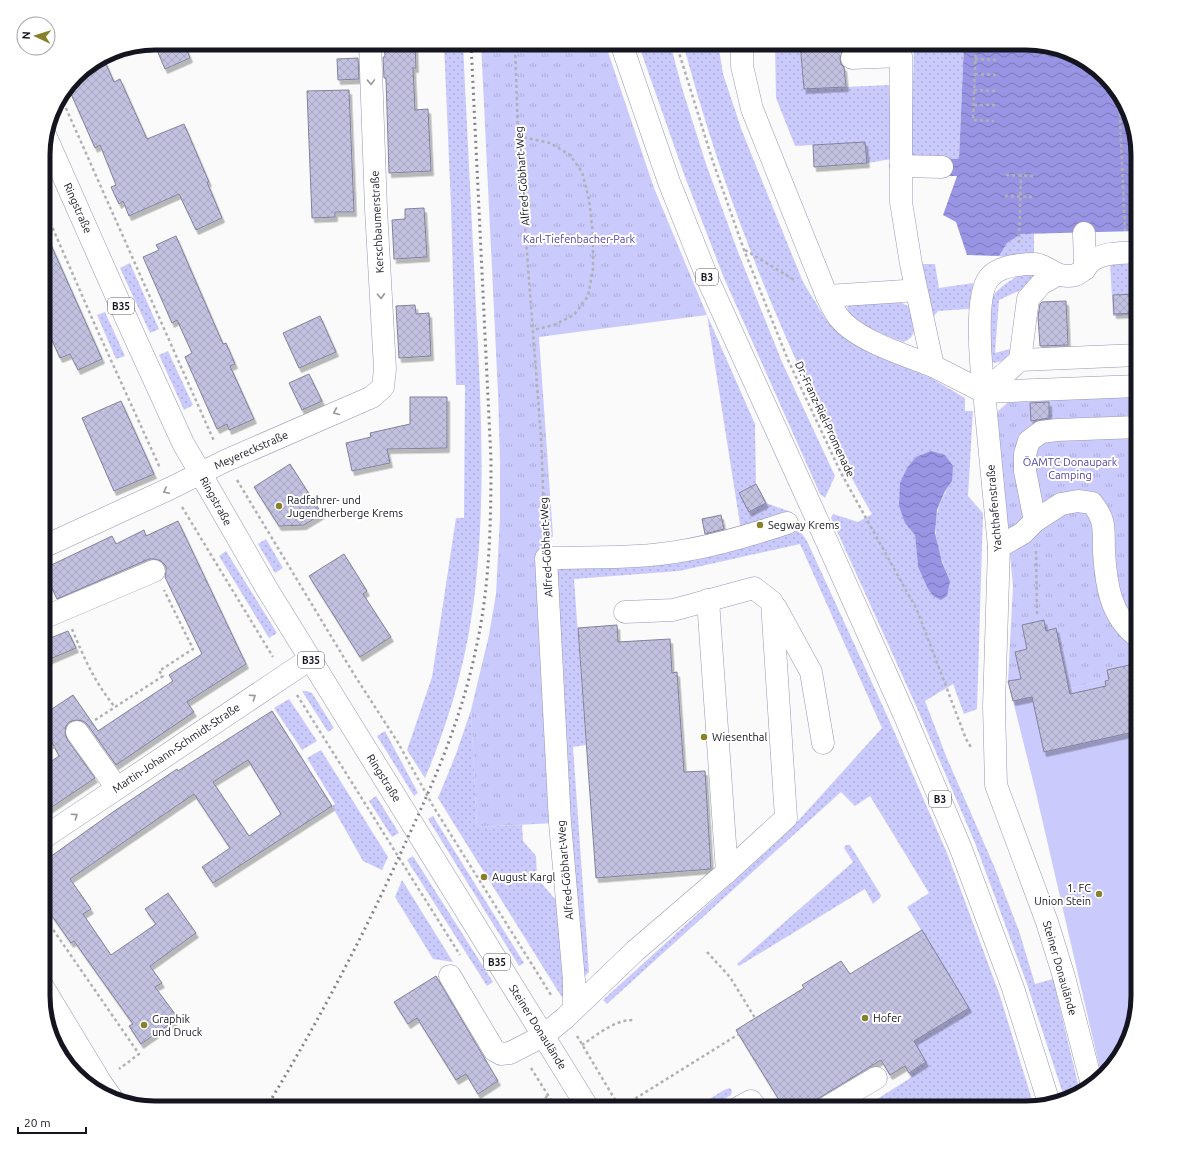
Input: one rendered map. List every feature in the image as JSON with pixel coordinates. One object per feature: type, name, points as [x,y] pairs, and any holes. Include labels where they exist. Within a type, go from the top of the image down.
[{"type":"main road","name":"Kerschbaumerstraße","points":[[370,50],[376,209],[385,369],[383,387],[372,397]]},
{"type":"main road","name":"B3","points":[[623,50],[669,182],[709,282],[904,714],[961,849],[1013,988],[1048,1099]]},
{"type":"main road","points":[[742,50],[742,66],[752,109],[827,296],[837,316],[854,332],[878,344],[933,366],[984,392],[1131,386]]},
{"type":"main road","points":[[852,58],[901,56],[901,202],[911,264],[933,366]]},
{"type":"main road","name":"Ringstraße","points":[[50,147],[183,443],[267,589],[425,845]]},
{"type":"main road","points":[[901,166],[942,167]]},
{"type":"main road","points":[[1084,232],[1085,269]]},
{"type":"main road","points":[[1020,360],[1028,299],[1041,284],[1057,275],[1074,275],[1085,269],[1091,260],[1102,256],[1131,253]]},
{"type":"main road","name":"Yachthafenstraße","points":[[996,785],[994,706],[999,547],[980,352],[982,299],[984,286],[990,277],[1000,270],[1019,264],[1037,264],[1057,275]]},
{"type":"main road","points":[[827,296],[905,291]]},
{"type":"main road","points":[[984,392],[1020,360],[1131,355]]},
{"type":"main road","name":"Meyereckstraße","points":[[50,544],[201,474],[224,461],[372,397]]},
{"type":"main road","points":[[1035,521],[1026,471],[1025,454],[1030,441],[1041,432],[1131,427]]},
{"type":"main road","points":[[999,547],[1024,532],[1035,521],[1061,504],[1078,501],[1092,503],[1100,514],[1104,528],[1106,578],[1111,601],[1119,618],[1131,632]]},
{"type":"main road","points":[[546,558],[646,555],[686,551],[741,538],[787,523]]},
{"type":"main road","name":"Alfred-Göbhart-Weg","points":[[546,558],[560,815],[574,980],[570,1014]]},
{"type":"main road","points":[[50,611],[154,571]]},
{"type":"main road","points":[[625,612],[673,610],[754,588],[772,602],[811,672],[823,742]]},
{"type":"main road","points":[[708,600],[727,872]]},
{"type":"main road","points":[[457,969],[494,1050],[501,1054],[510,1053],[519,1049],[543,1036],[570,1014],[634,951],[727,872],[786,818],[772,602]]},
{"type":"main road","name":"Martin-Johann-Schmidt-Straße","points":[[50,833],[310,659]]},
{"type":"main road","points":[[77,732],[117,788]]},
{"type":"main road","name":"Steiner Donaulände","points":[[996,785],[1047,922],[1064,978],[1090,1078]]},
{"type":"main road","name":"Steiner Donaulände","points":[[425,845],[584,1101]]},
{"type":"main road","points":[[50,1000],[98,1084]]},
{"type":"main road","points":[[838,1101],[876,1078]]},
{"type":"path","name":"Alfred-Göbhart-Weg","points":[[515,50],[518,136],[541,437],[546,558]]},
{"type":"path","name":"Dr.-Franz-Riel-Promenade","points":[[678,50],[713,162],[744,250],[788,360],[841,473],[917,610],[966,739],[974,752]]},
{"type":"path","points":[[976,50],[973,120],[994,121]]},
{"type":"path","points":[[975,59],[997,60]]},
{"type":"path","points":[[975,74],[996,75]]},
{"type":"path","points":[[974,90],[996,90]]},
{"type":"path","points":[[65,103],[214,442]]},
{"type":"path","points":[[973,105],[995,105]]},
{"type":"path","points":[[1120,109],[1131,241]]},
{"type":"path","points":[[518,136],[550,143],[570,155],[582,172],[589,199],[594,235],[593,269],[588,296],[574,315],[554,326],[533,330]]},
{"type":"path","points":[[1006,175],[1036,176]]},
{"type":"path","points":[[1019,232],[1021,175]]},
{"type":"path","points":[[1005,196],[1034,197]]},
{"type":"path","points":[[50,222],[154,456]]},
{"type":"path","points":[[744,250],[802,285],[827,296]]},
{"type":"path","points":[[236,480],[351,669],[397,741],[433,806],[570,1014],[582,1045],[616,1101]]},
{"type":"path","points":[[1035,521],[1037,614]]},
{"type":"path","points":[[194,528],[277,663]]},
{"type":"path","points":[[50,750],[162,676],[159,671],[193,649],[154,571]]},
{"type":"path","points":[[50,611],[103,692],[115,707]]},
{"type":"path","points":[[292,689],[457,969]]},
{"type":"path","points":[[50,925],[139,1054],[118,1070]]},
{"type":"path","points":[[707,952],[730,978],[755,1018]]},
{"type":"path","points":[[582,1045],[615,1024],[626,1020],[633,1020]]},
{"type":"path","points":[[631,1101],[739,1034]]},
{"type":"path","points":[[519,1049],[552,1101]]},
{"type":"path","points":[[544,1101],[548,1094]]},
{"type":"green space","points":[[444,50],[463,50],[480,379],[482,450],[480,520],[475,591],[463,663],[450,710],[425,778],[407,750],[432,677],[456,518],[464,518],[465,385],[456,385],[451,206]]},
{"type":"green space","name":"Karl-Tiefenbacher-Park","points":[[481,50],[607,50],[654,188],[707,315],[539,337],[553,536],[538,559],[554,823],[477,827],[471,710],[489,635],[496,594],[500,517],[498,393]]},
{"type":"green space","points":[[640,50],[672,50],[706,164],[738,252],[782,362],[835,476],[825,498],[820,494],[724,278],[685,177]]},
{"type":"green space","points":[[685,50],[719,50],[723,74],[742,131],[803,282],[827,321],[849,341],[876,355],[931,378],[965,398],[965,411],[973,411],[968,496],[983,513],[977,709],[964,714],[953,684],[925,701],[946,756],[994,866],[1019,931],[1035,984],[1053,979],[1079,1086],[1066,1093],[1063,1094],[1027,984],[975,843],[917,708],[831,518],[833,514],[858,522],[872,514],[833,440],[774,309],[756,266],[709,133]],"holes":[[[952,481],[939,507],[936,519],[937,542],[944,567],[950,581],[927,587],[918,567],[915,535]]]},
{"type":"green space","points":[[775,50],[800,50],[804,89],[889,85],[892,159],[867,163],[865,142],[795,146],[776,98]]},
{"type":"green space","points":[[914,50],[964,50],[959,159],[911,156]]},
{"type":"green space","points":[[1021,234],[1034,234],[1034,253],[1009,258],[999,256],[1007,243]]},
{"type":"green space","points":[[1131,260],[1131,315],[1113,316],[1110,262]]},
{"type":"green space","points":[[130,263],[159,329],[150,333],[120,268]]},
{"type":"green space","points":[[919,264],[935,264],[939,288],[973,283],[974,313],[968,309],[938,311],[934,316],[932,325]]},
{"type":"green space","points":[[1020,274],[1035,274],[1034,278],[1025,288],[999,300],[995,353],[1014,348],[1011,358],[995,363],[991,361],[987,352],[991,300],[999,289]]},
{"type":"green space","points":[[889,302],[902,303],[911,308],[914,332],[909,339],[904,342],[866,326],[849,313],[847,307],[848,304]]},
{"type":"green space","points":[[105,312],[125,356],[116,359],[97,315]]},
{"type":"green space","points":[[707,315],[755,424],[756,484],[739,493],[749,512],[766,503],[791,512],[798,528],[807,541],[890,722],[947,853],[999,993],[1032,1101],[874,1101],[912,1077],[909,1073],[926,1062],[914,1041],[969,1008],[907,907],[929,893],[870,796],[855,806],[841,792],[607,1004],[603,1000],[788,832],[882,728],[800,544],[679,571],[574,579],[586,745],[573,747],[589,972],[583,978],[579,961],[556,572],[563,566],[743,543]]},
{"type":"green space","points":[[168,351],[193,405],[184,410],[159,355]]},
{"type":"green space","name":"ÖAMTC Donaupark Camping","points":[[1131,394],[1131,675],[1013,701],[1008,681],[1013,586],[997,419],[998,411],[1012,399]]},
{"type":"green space","points":[[266,539],[283,568],[275,573],[258,544]]},
{"type":"green space","points":[[226,551],[277,633],[269,638],[219,556]]},
{"type":"green space","name":"1. FC Union Stein","points":[[1131,675],[1130,1010],[1123,1036],[1109,1060],[1100,1070],[1036,793],[1013,701]]},
{"type":"green space","points":[[302,691],[312,693],[334,728],[328,732]]},
{"type":"green space","points":[[289,699],[317,741],[302,750],[274,708]]},
{"type":"green space","points":[[471,710],[477,827],[522,825],[523,841],[536,856],[537,878],[561,906],[563,997],[438,798],[456,754]]},
{"type":"green space","points":[[385,731],[418,793],[414,796],[377,736]]},
{"type":"green space","points":[[321,750],[388,857],[382,870],[363,861],[332,806],[335,804],[307,758]]},
{"type":"green space","points":[[376,796],[399,833],[392,837],[369,801]]},
{"type":"green space","points":[[433,816],[524,963],[519,966],[428,819]]},
{"type":"green space","points":[[846,845],[850,845],[881,895],[880,898],[873,904],[865,889],[739,966],[737,964],[853,862],[844,848]]},
{"type":"green space","points":[[413,856],[493,982],[487,986],[407,860]]},
{"type":"green space","points":[[402,880],[453,962],[433,959],[395,897]]},
{"type":"green space","points":[[730,1088],[732,1091],[731,1095],[721,1101],[706,1101]]},
{"type":"water","points":[[964,50],[1033,50],[1066,58],[1090,72],[1105,86],[1123,115],[1131,148],[1131,231],[1021,234],[1007,243],[999,256],[967,255],[956,222],[943,215],[957,176],[942,176],[942,158],[959,159]]},
{"type":"water","points":[[931,451],[945,455],[953,466],[952,481],[945,491],[937,510],[935,533],[942,562],[950,581],[947,596],[941,600],[933,596],[918,567],[915,535],[905,523],[899,506],[900,483],[907,468],[916,457]]},
{"type":"building","points":[[157,50],[187,50],[190,58],[165,69]]},
{"type":"building","points":[[384,50],[415,50],[416,68],[413,68],[415,110],[428,109],[431,171],[389,173],[386,78],[384,78],[383,57],[385,57]]},
{"type":"building","points":[[801,50],[843,50],[840,59],[841,64],[844,67],[846,87],[804,89]]},
{"type":"building","points":[[358,58],[359,79],[338,80],[337,59]]},
{"type":"building","points":[[106,63],[114,82],[120,79],[147,139],[184,124],[209,182],[207,182],[222,218],[196,230],[179,194],[129,216],[123,201],[119,204],[111,187],[116,185],[100,145],[95,148],[71,93],[86,76]]},
{"type":"building","points":[[349,90],[354,212],[335,212],[335,217],[312,218],[307,91]]},
{"type":"building","points":[[865,142],[867,163],[814,167],[813,145]]},
{"type":"building","points":[[424,208],[427,257],[394,259],[392,220],[405,219],[405,209]]},
{"type":"building","points":[[176,236],[223,344],[226,343],[235,364],[230,366],[254,419],[229,430],[227,424],[217,429],[185,357],[192,353],[177,320],[172,323],[143,257],[159,250],[156,245]]},
{"type":"building","points":[[50,243],[102,359],[78,370],[70,354],[60,358],[50,336]]},
{"type":"building","points":[[1131,294],[1131,313],[1114,314],[1113,295]]},
{"type":"building","points":[[1066,301],[1068,345],[1040,346],[1038,317],[1040,304],[1042,302]]},
{"type":"building","points":[[415,305],[416,314],[429,313],[431,356],[399,358],[396,306]]},
{"type":"building","points":[[320,316],[336,352],[299,368],[283,333]]},
{"type":"building","points":[[309,374],[322,401],[302,410],[289,383]]},
{"type":"building","points":[[410,397],[447,397],[447,448],[387,449],[390,463],[352,471],[346,443],[371,437],[370,433],[410,424]]},
{"type":"building","points":[[121,401],[154,474],[114,491],[82,418]]},
{"type":"building","points":[[1049,402],[1049,418],[1031,421],[1030,403]]},
{"type":"building","points":[[290,464],[322,514],[304,525],[279,526],[254,487]]},
{"type":"building","points":[[756,484],[766,503],[749,512],[739,493]]},
{"type":"building","points":[[721,515],[724,529],[705,534],[702,519]]},
{"type":"building","points":[[178,521],[246,664],[187,702],[194,712],[116,765],[87,724],[83,721],[76,720],[69,722],[66,726],[65,733],[67,739],[95,778],[50,808],[50,762],[59,756],[50,739],[50,710],[73,695],[98,731],[173,681],[169,675],[202,654],[165,577],[166,566],[161,561],[149,559],[57,599],[50,584],[50,566],[112,536],[116,544],[144,530],[146,536]]},
{"type":"building","points":[[344,554],[367,591],[363,594],[391,637],[360,657],[309,576]]},
{"type":"building","points":[[1044,620],[1046,631],[1056,628],[1070,694],[1106,686],[1105,681],[1109,680],[1107,670],[1131,665],[1131,733],[1044,752],[1032,697],[1013,701],[1008,681],[1021,679],[1015,652],[1027,649],[1022,625]]},
{"type":"building","points":[[617,625],[618,642],[670,639],[672,673],[677,672],[684,772],[705,771],[711,869],[596,878],[578,628]]},
{"type":"building","points":[[68,631],[76,648],[50,659],[50,638]]},
{"type":"building","points":[[272,711],[332,806],[213,883],[202,867],[230,848],[194,794],[70,879],[91,909],[83,914],[111,955],[156,924],[145,909],[168,893],[196,933],[150,966],[162,983],[155,987],[178,1018],[141,1044],[129,1026],[133,1024],[74,941],[71,943],[50,913],[50,857],[177,769],[178,771]],"holes":[[[248,760],[281,814],[249,836],[213,782]]]},
{"type":"building","name":"Hofer","points":[[922,930],[969,1008],[914,1041],[926,1062],[909,1073],[905,1066],[890,1075],[881,1060],[814,1101],[780,1101],[736,1030],[804,988],[802,985],[841,961],[850,974]]},
{"type":"building","points":[[436,976],[498,1081],[478,1094],[466,1074],[456,1080],[417,1018],[408,1024],[394,1002]]},
{"type":"railway","points":[[270,1101],[339,980],[419,814],[454,727],[463,700],[479,634],[488,569],[491,460],[471,50]]},
{"type":"place","name":"Radfahrer- und Jugendherberge Krems","points":[[279,506]]},
{"type":"place","name":"Segway Krems","points":[[760,525]]},
{"type":"place","name":"Wiesenthal","points":[[704,737]]},
{"type":"place","name":"August Kargl","points":[[484,877]]},
{"type":"place","name":"1. FC Union Stein","points":[[1099,894]]},
{"type":"place","name":"Hofer","points":[[865,1018]]},
{"type":"place","name":"Graphik und Druck","points":[[144,1025]]}]
